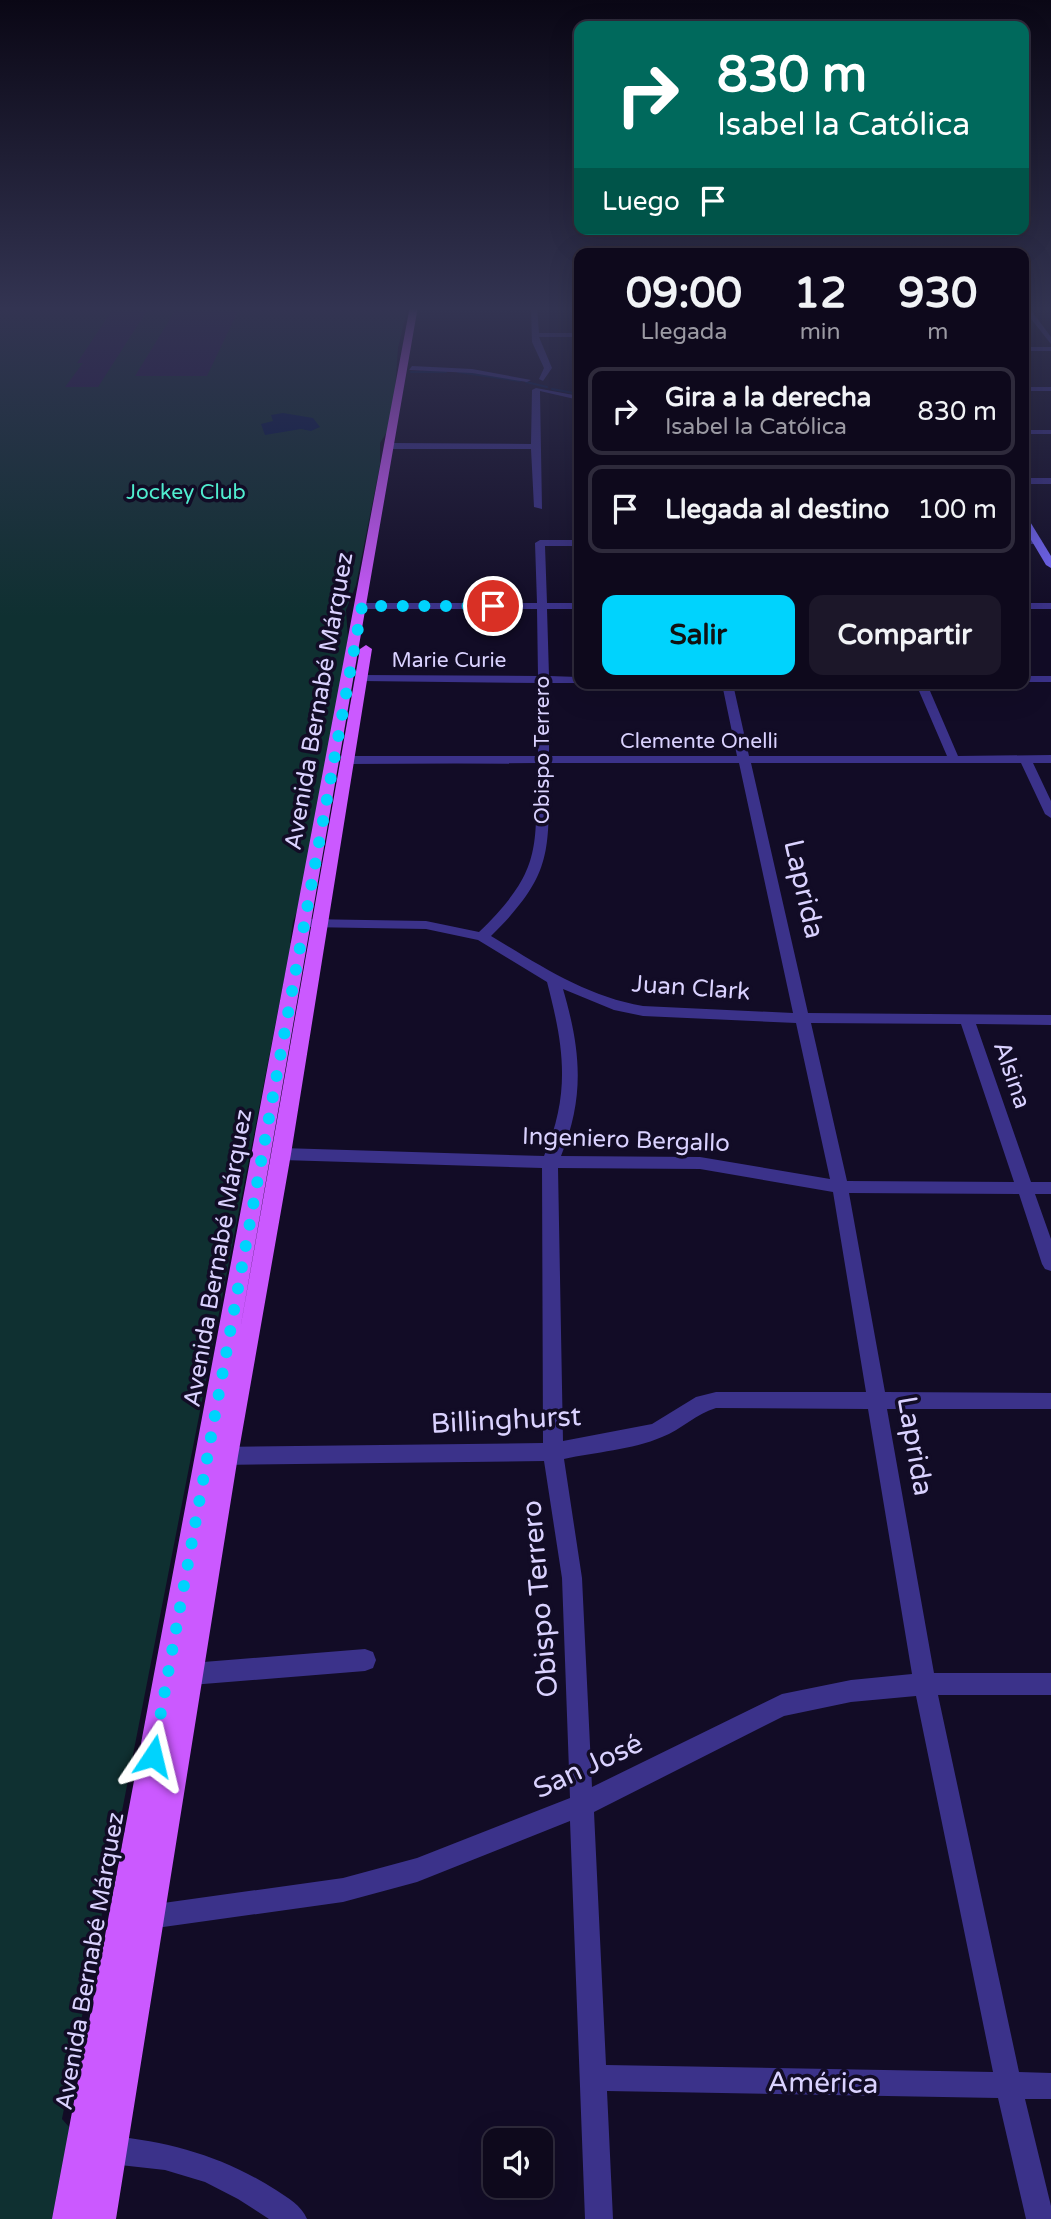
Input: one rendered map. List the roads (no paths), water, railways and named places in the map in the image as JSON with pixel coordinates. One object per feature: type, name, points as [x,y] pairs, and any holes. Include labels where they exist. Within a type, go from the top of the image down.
[{"type":"main road","name":"Avenida Bernabé Márquez","points":[[68,2219],[217,1456],[312,923],[399,410]]},
{"type":"main road","name":"Avenida Bernabé Márquez","points":[[394,446],[402,410]]},
{"type":"main road","points":[[1029,528],[1051,565]]},
{"type":"main road","name":"Avenida Bernabé Márquez","points":[[100,2219],[191,1674],[217,1456],[282,1154],[312,923],[347,760],[361,678],[367,606]]},
{"type":"street","points":[[538,410],[535,447],[539,508]]},
{"type":"street","points":[[1029,432],[1051,432]]},
{"type":"street","points":[[394,446],[535,447]]},
{"type":"street","points":[[1029,481],[1051,481]]},
{"type":"street","points":[[1029,542],[1051,545]]},
{"type":"street","name":"Obispo Terrero","points":[[482,937],[508,912],[536,869],[542,841],[543,761],[540,543],[574,543]]},
{"type":"street","points":[[367,606],[574,606]]},
{"type":"street","points":[[1029,606],[1051,606]]},
{"type":"street","name":"Marie Curie","points":[[361,678],[574,680]]},
{"type":"street","points":[[1029,679],[1051,679]]},
{"type":"street","name":"Laprida","points":[[728,689],[840,1187],[925,1684],[1009,2086],[1040,2219]]},
{"type":"street","points":[[922,689],[954,760]]},
{"type":"street","points":[[1025,759],[1051,814]]},
{"type":"street","name":"Clemente Onelli","points":[[347,760],[1051,759]]},
{"type":"street","name":"Juan Clark","points":[[312,923],[426,925],[482,937],[553,980],[619,1007],[643,1011],[803,1018],[1051,1020]]},
{"type":"street","name":"Obispo Terrero","points":[[553,980],[567,1028],[573,1091],[564,1129],[550,1162],[553,1452],[572,1578],[599,2219]]},
{"type":"street","name":"Alsina","points":[[967,1020],[1051,1264]]},
{"type":"street","name":"Ingeniero Bergallo","points":[[282,1154],[550,1162],[700,1163],[840,1187],[1051,1188]]},
{"type":"street","name":"Billinghurst","points":[[217,1456],[553,1452],[654,1432],[670,1425],[703,1403],[716,1400],[1051,1401]]},
{"type":"street","points":[[191,1674],[365,1660]]},
{"type":"street","name":"San José","points":[[149,1917],[343,1890],[417,1870],[582,1805],[782,1705],[850,1691],[925,1684],[1051,1684]]},
{"type":"street","name":"América","points":[[594,2078],[1051,2087]]},
{"type":"street","points":[[111,2151],[156,2154],[212,2168],[253,2190],[293,2219]]},
{"type":"water","points":[[283,413],[313,418],[320,427],[311,431],[301,429],[265,435],[261,424],[273,421],[271,415]]},
{"type":"park label","name":"Jockey Club","points":[[186,492]]}]
